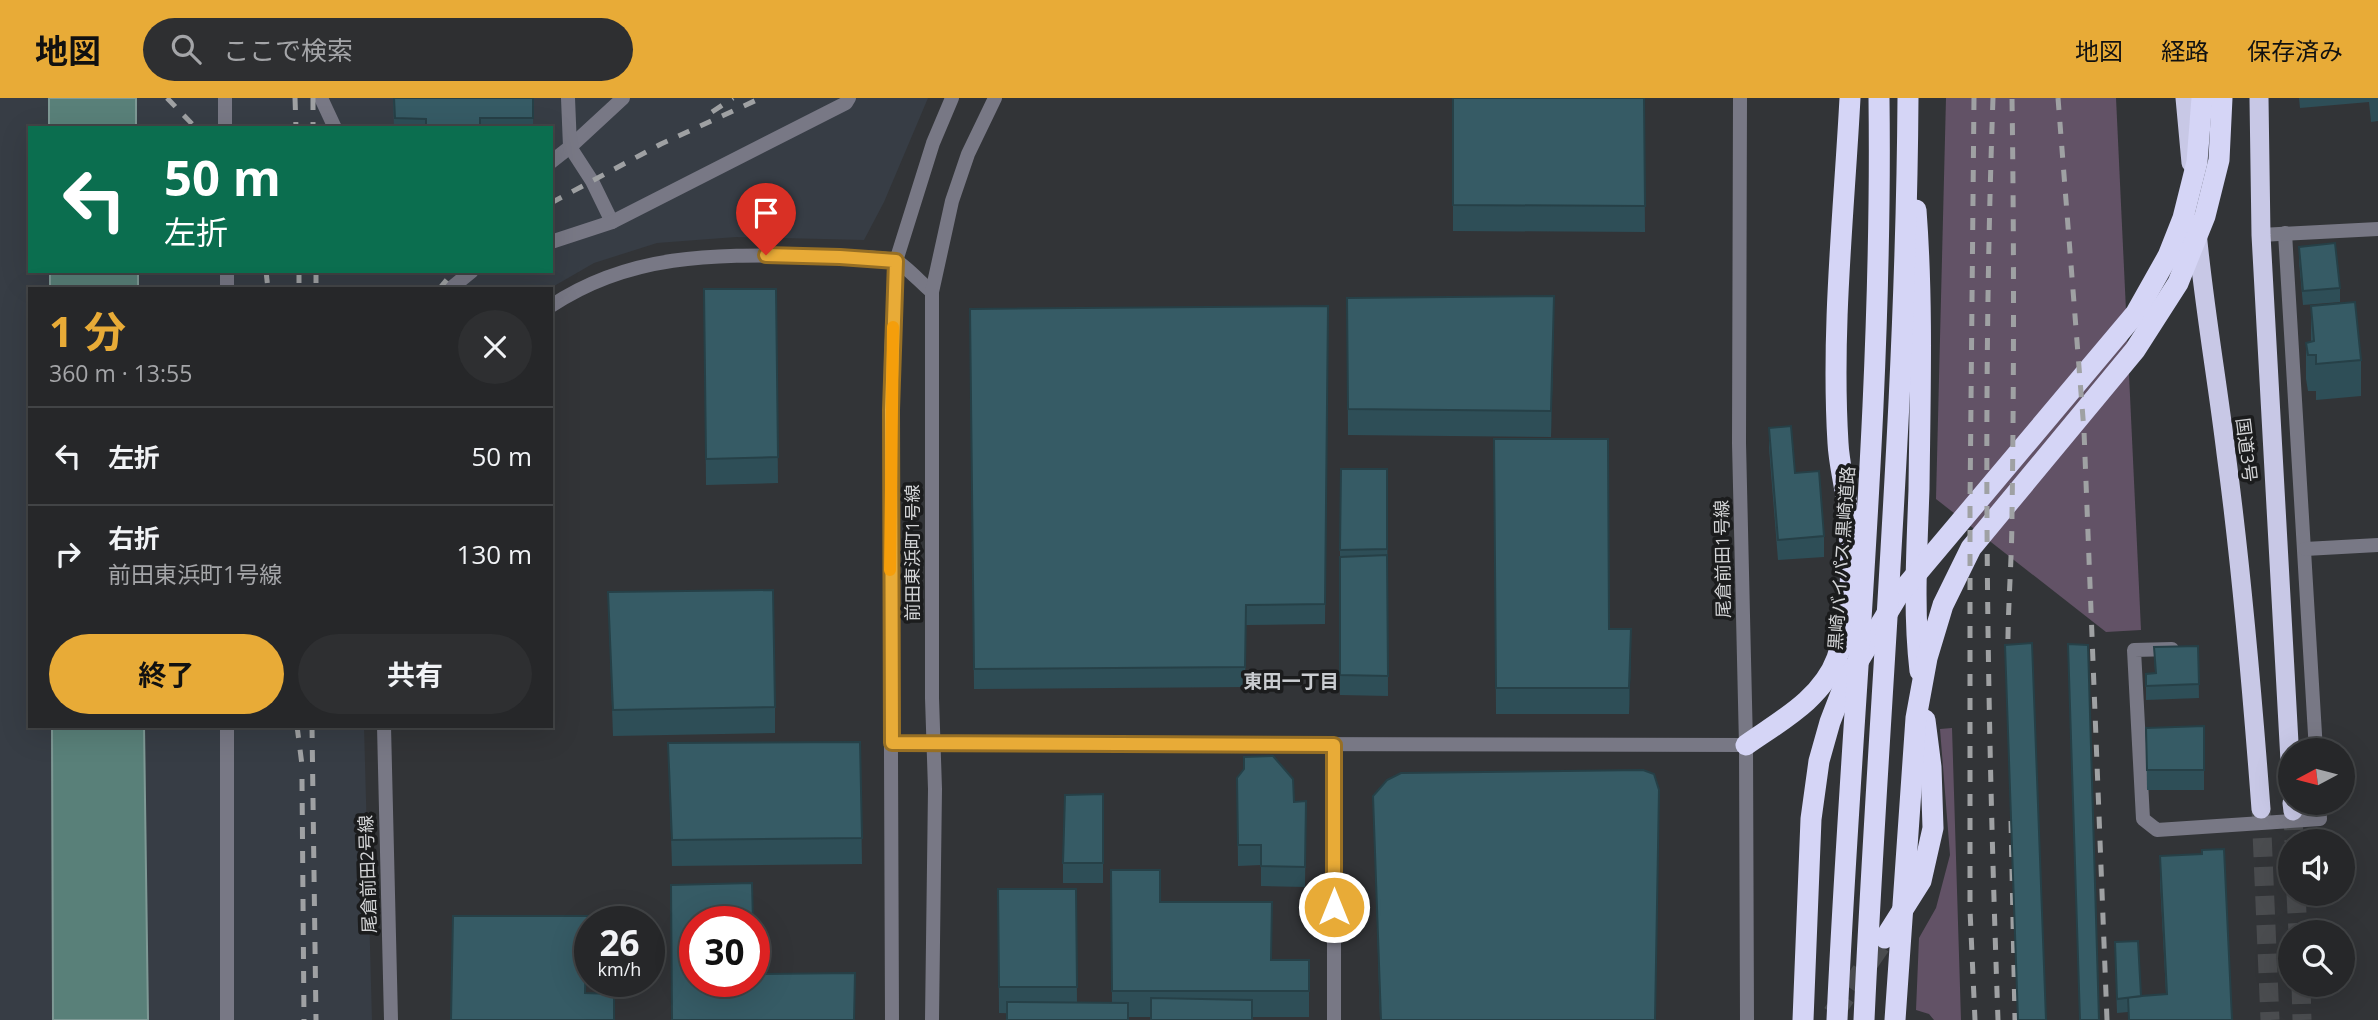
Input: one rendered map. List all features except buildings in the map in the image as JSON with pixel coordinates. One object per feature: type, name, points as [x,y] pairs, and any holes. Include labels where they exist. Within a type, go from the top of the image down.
[{"type":"highway","points":[[1746,745],[1812,698],[1836,661],[1849,617],[1851,562],[1847,506],[1838,444],[1837,362],[1850,98]]},
{"type":"highway","name":"黒崎バイパス;黒崎道路","points":[[1837,1020],[1871,450],[1878,262],[1879,98]]},
{"type":"highway","name":"国道3号","points":[[2185,98],[2202,285],[2239,566],[2261,808]]},
{"type":"highway","points":[[1803,1020],[1811,819],[1819,761],[1844,683],[1897,597],[2136,313],[2168,256],[2183,218],[2197,162],[2202,98]]},
{"type":"highway","points":[[1895,1020],[1916,718],[1927,658],[1943,605],[1971,548],[2135,350],[2178,283],[2205,216],[2219,159],[2222,98]]},
{"type":"highway","name":"国道3号","points":[[2259,98],[2261,235],[2289,738]]},
{"type":"highway","points":[[1885,938],[1921,881],[1933,828],[1931,767],[1916,640],[1920,264],[1908,99]]},
{"type":"highway","points":[[1864,1020],[1900,374],[1908,99]]},
{"type":"street","points":[[225,98],[225,126]]},
{"type":"street","points":[[321,98],[334,126]]},
{"type":"street","points":[[568,98],[570,147],[592,181],[612,222]]},
{"type":"street","points":[[553,160],[623,98]]},
{"type":"street","points":[[553,241],[612,222],[846,103],[849,98]]},
{"type":"street","name":"前田東浜町1号線","points":[[892,1020],[891,369],[896,261],[933,143],[952,98]]},
{"type":"street","name":"前田東浜町1号線","points":[[932,1020],[935,789],[932,292],[952,201],[968,154],[995,98]]},
{"type":"street","name":"尾倉前田1号線","points":[[1741,98],[1739,443],[1746,745],[1747,1020]]},
{"type":"street","points":[[2261,235],[2378,229]]},
{"type":"street","points":[[2285,233],[2315,738]]},
{"type":"street","points":[[553,305],[610,275],[669,259],[741,255],[896,261],[932,292]]},
{"type":"street","points":[[452,287],[470,273]]},
{"type":"street","points":[[2305,549],[2378,545]]},
{"type":"street","points":[[2182,649],[2134,650],[2143,819],[2157,830],[2320,819],[2320,816]]},
{"type":"street","points":[[227,728],[227,1020]]},
{"type":"street","name":"尾倉前田2号線","points":[[384,728],[391,1020]]},
{"type":"street","points":[[892,743],[1746,745]]},
{"type":"street","points":[[1334,745],[1334,1020]]},
{"type":"shaded area","points":[[0,98],[928,98],[884,202],[864,240],[736,237],[657,243],[594,263],[552,287],[28,287],[28,728],[364,728],[372,1020],[0,1020]]},
{"type":"shaded area","points":[[49,98],[136,98],[136,126],[49,126]]},
{"type":"shaded area","points":[[1946,98],[2116,98],[2141,630],[2106,632],[1936,499]]},
{"type":"shaded area","points":[[50,273],[138,273],[138,287],[50,287]]},
{"type":"shaded area","points":[[52,728],[144,728],[148,1020],[53,1020]]},
{"type":"shaded area","points":[[1952,728],[1961,1020],[1934,1020],[1929,1014],[1916,1010],[1919,938],[1936,908],[1950,855],[1940,729]]},
{"type":"tunnel","points":[[2261,809],[2270,1020]]},
{"type":"tunnel","points":[[2293,816],[2294,829]]},
{"type":"tunnel","points":[[2297,906],[2297,920]]},
{"type":"tunnel","points":[[1833,1014],[1885,938]]},
{"type":"tunnel","points":[[2301,997],[2302,1020]]},
{"type":"railway","points":[[167,98],[194,126]]},
{"type":"railway","points":[[295,98],[296,126]]},
{"type":"railway","points":[[313,98],[313,126]]},
{"type":"railway","points":[[712,112],[733,98]]},
{"type":"railway","points":[[553,202],[661,144],[761,98]]},
{"type":"railway","points":[[1974,98],[1970,910],[1975,1020]]},
{"type":"railway","points":[[1993,98],[1987,559],[1998,1020]]},
{"type":"railway","points":[[2008,663],[2013,410],[2012,98]]},
{"type":"railway","points":[[2058,98],[2084,431],[2107,1020]]},
{"type":"railway","points":[[266,273],[268,287]]},
{"type":"railway","points":[[299,273],[299,287]]},
{"type":"railway","points":[[316,273],[316,287]]},
{"type":"railway","points":[[441,287],[452,273]]},
{"type":"railway","points":[[297,728],[302,765]]},
{"type":"railway","points":[[312,728],[316,1020]]},
{"type":"railway","points":[[302,779],[304,1020]]},
{"type":"railway","points":[[2011,821],[2015,1020]]},
{"type":"slow traffic","points":[[890,570],[893,327]]},
{"type":"district","name":"東田一丁目","points":[[1291,681]]},
{"type":"route","points":[[766,255],[896,261],[891,356],[892,743],[1334,745],[1334,907]]}]
